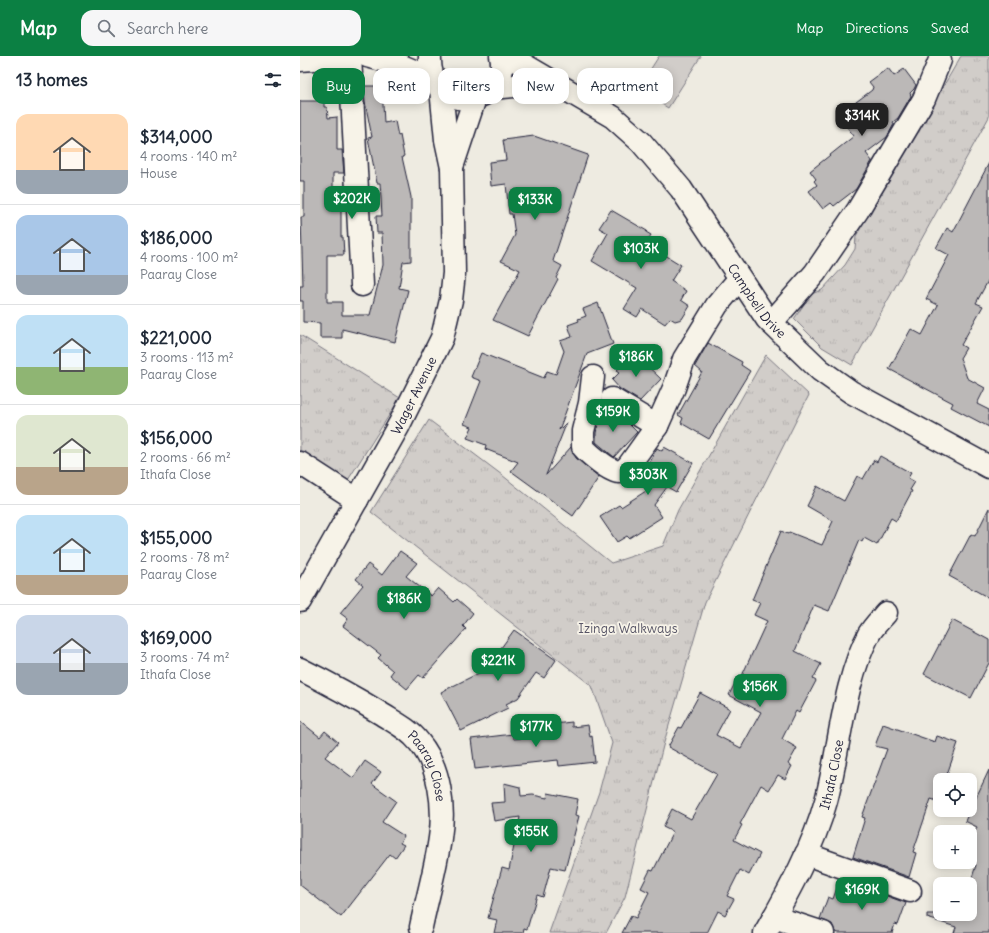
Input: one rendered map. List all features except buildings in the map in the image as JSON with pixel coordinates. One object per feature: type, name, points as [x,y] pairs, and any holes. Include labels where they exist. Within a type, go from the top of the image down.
[{"type":"street","points":[[300,60],[351,56],[362,285]]},
{"type":"street","points":[[368,56],[397,64],[437,84]]},
{"type":"street","points":[[430,56],[429,68],[437,84],[452,168]]},
{"type":"street","points":[[501,56],[501,68]]},
{"type":"street","name":"Campbell Drive","points":[[509,56],[529,68]]},
{"type":"street","points":[[771,323],[815,273],[858,210],[924,99],[940,60]]},
{"type":"street","name":"Campbell Drive","points":[[569,92],[613,118],[641,142],[664,167],[681,189],[739,279],[771,323],[820,370],[851,392],[989,467]]},
{"type":"street","points":[[452,168],[479,104]]},
{"type":"street","name":"Wager Avenue","points":[[300,600],[399,425],[442,338],[451,300],[454,273],[452,168]]},
{"type":"street","points":[[593,377],[590,403],[582,441],[586,451],[612,470],[618,472],[624,470],[657,426],[674,388],[684,358],[717,305],[739,279]]},
{"type":"street","points":[[612,399],[657,426]]},
{"type":"street","points":[[300,463],[357,500]]},
{"type":"street","name":"Ithafa Close","points":[[770,925],[792,887],[825,803],[852,678],[860,653],[870,633],[886,613]]},
{"type":"street","name":"Paaray Close","points":[[300,669],[342,689],[408,730],[420,743],[429,758],[439,783],[442,805],[440,837],[421,927]]},
{"type":"street","points":[[806,854],[910,892]]},
{"type":"street","points":[[770,925],[822,933]]},
{"type":"green space","points":[[659,56],[701,56],[673,100],[673,68],[651,68]]},
{"type":"green space","points":[[961,56],[989,56],[989,117],[852,365],[822,347],[794,319],[811,294],[822,290],[845,265],[855,249],[856,236]]},
{"type":"green space","points":[[662,104],[671,104],[668,108]]},
{"type":"green space","points":[[300,335],[400,398],[348,480],[300,451]]},
{"type":"green space","name":"Izinga Walkways","points":[[766,355],[809,395],[705,602],[663,746],[625,897],[606,933],[549,933],[599,792],[612,743],[592,686],[371,512],[429,420],[502,475],[611,563],[663,546],[678,510]]}]
